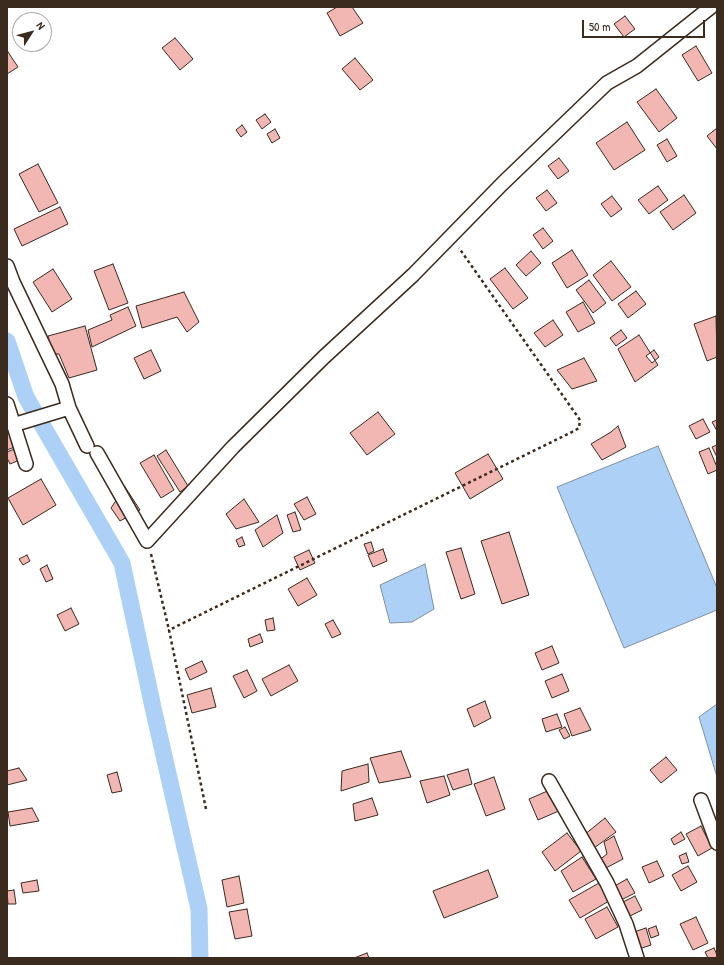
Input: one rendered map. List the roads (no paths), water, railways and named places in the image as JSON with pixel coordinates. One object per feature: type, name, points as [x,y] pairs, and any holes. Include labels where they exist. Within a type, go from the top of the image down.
[{"type":"street","points":[[7,266],[13,282],[62,384],[69,408],[147,541],[233,447],[324,357],[413,275],[502,184],[607,83],[637,66],[711,7]]},
{"type":"street","points":[[7,404],[26,464]]},
{"type":"street","points":[[13,425],[69,408]]},
{"type":"street","points":[[549,781],[607,883],[626,924],[637,958]]},
{"type":"street","points":[[701,800],[717,843]]},
{"type":"water","points":[[658,446],[717,588],[717,610],[624,648],[557,487]]},
{"type":"water","points":[[425,564],[434,609],[412,622],[390,623],[380,585]]},
{"type":"water","points":[[717,704],[717,777],[699,717]]},
{"type":"waterway","points":[[7,341],[26,397],[122,563],[199,909],[200,958]]}]
